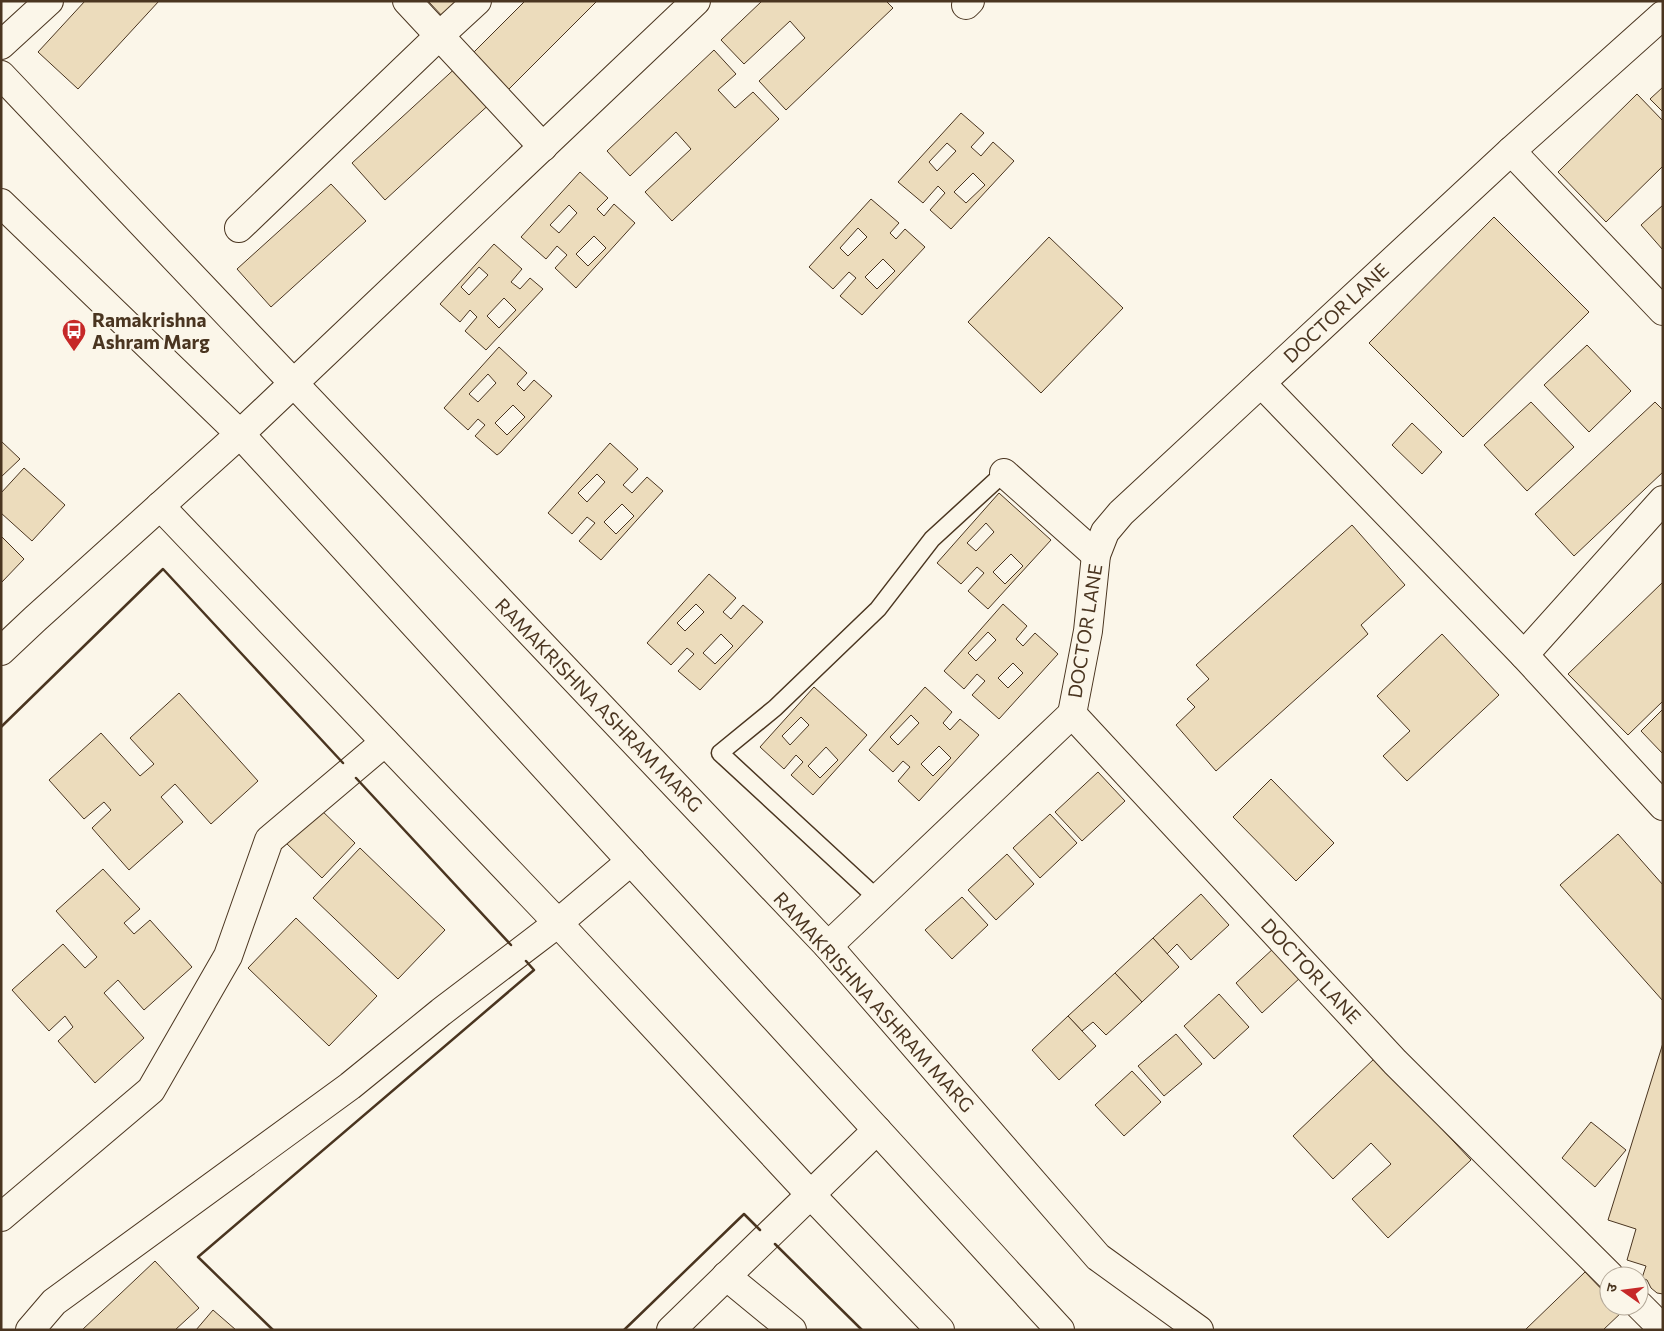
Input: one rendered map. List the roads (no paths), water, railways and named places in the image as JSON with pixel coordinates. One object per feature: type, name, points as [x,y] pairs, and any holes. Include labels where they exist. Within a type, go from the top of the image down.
[{"type":"street","points":[[1,45],[49,1]]},
{"type":"street","points":[[407,1],[542,147]]},
{"type":"street","points":[[239,228],[477,1]]},
{"type":"street","points":[[1,651],[35,618],[240,434],[696,1]]},
{"type":"street","name":"DOCTOR LANE","points":[[1600,1266],[1395,1062],[1072,714],[1088,631],[1096,554],[1105,532],[1121,513],[1511,151],[1663,15]]},
{"type":"street","name":"RAMAKRISHNA ASHRAM MARG","points":[[1,75],[828,946],[1098,1257],[1199,1330]]},
{"type":"street","points":[[1511,151],[1663,312]]},
{"type":"street","points":[[1,203],[240,434],[1060,1330]]},
{"type":"street","points":[[1261,383],[1524,655],[1663,806]]},
{"type":"street","points":[[1004,473],[1096,554]]},
{"type":"street","points":[[1524,655],[1663,500]]},
{"type":"street","points":[[160,506],[558,923],[810,1194],[940,1330]]},
{"type":"street","points":[[828,946],[1072,714]]},
{"type":"street","points":[[1,1217],[151,1090],[228,956],[269,840],[385,742]]},
{"type":"street","points":[[30,1330],[54,1302],[350,1086],[441,1012],[558,923],[631,861]]},
{"type":"street","points":[[670,1330],[877,1130]]},
{"type":"street","points":[[726,1276],[792,1330]]},
{"type":"street","points":[[1649,1315],[1663,1328]]},
{"type":"lane","points":[[878,899],[720,754],[774,708],[878,609],[932,539],[1004,473]]},
{"type":"place","name":"Ramakrishna Ashram Marg","points":[[74,352]]}]
